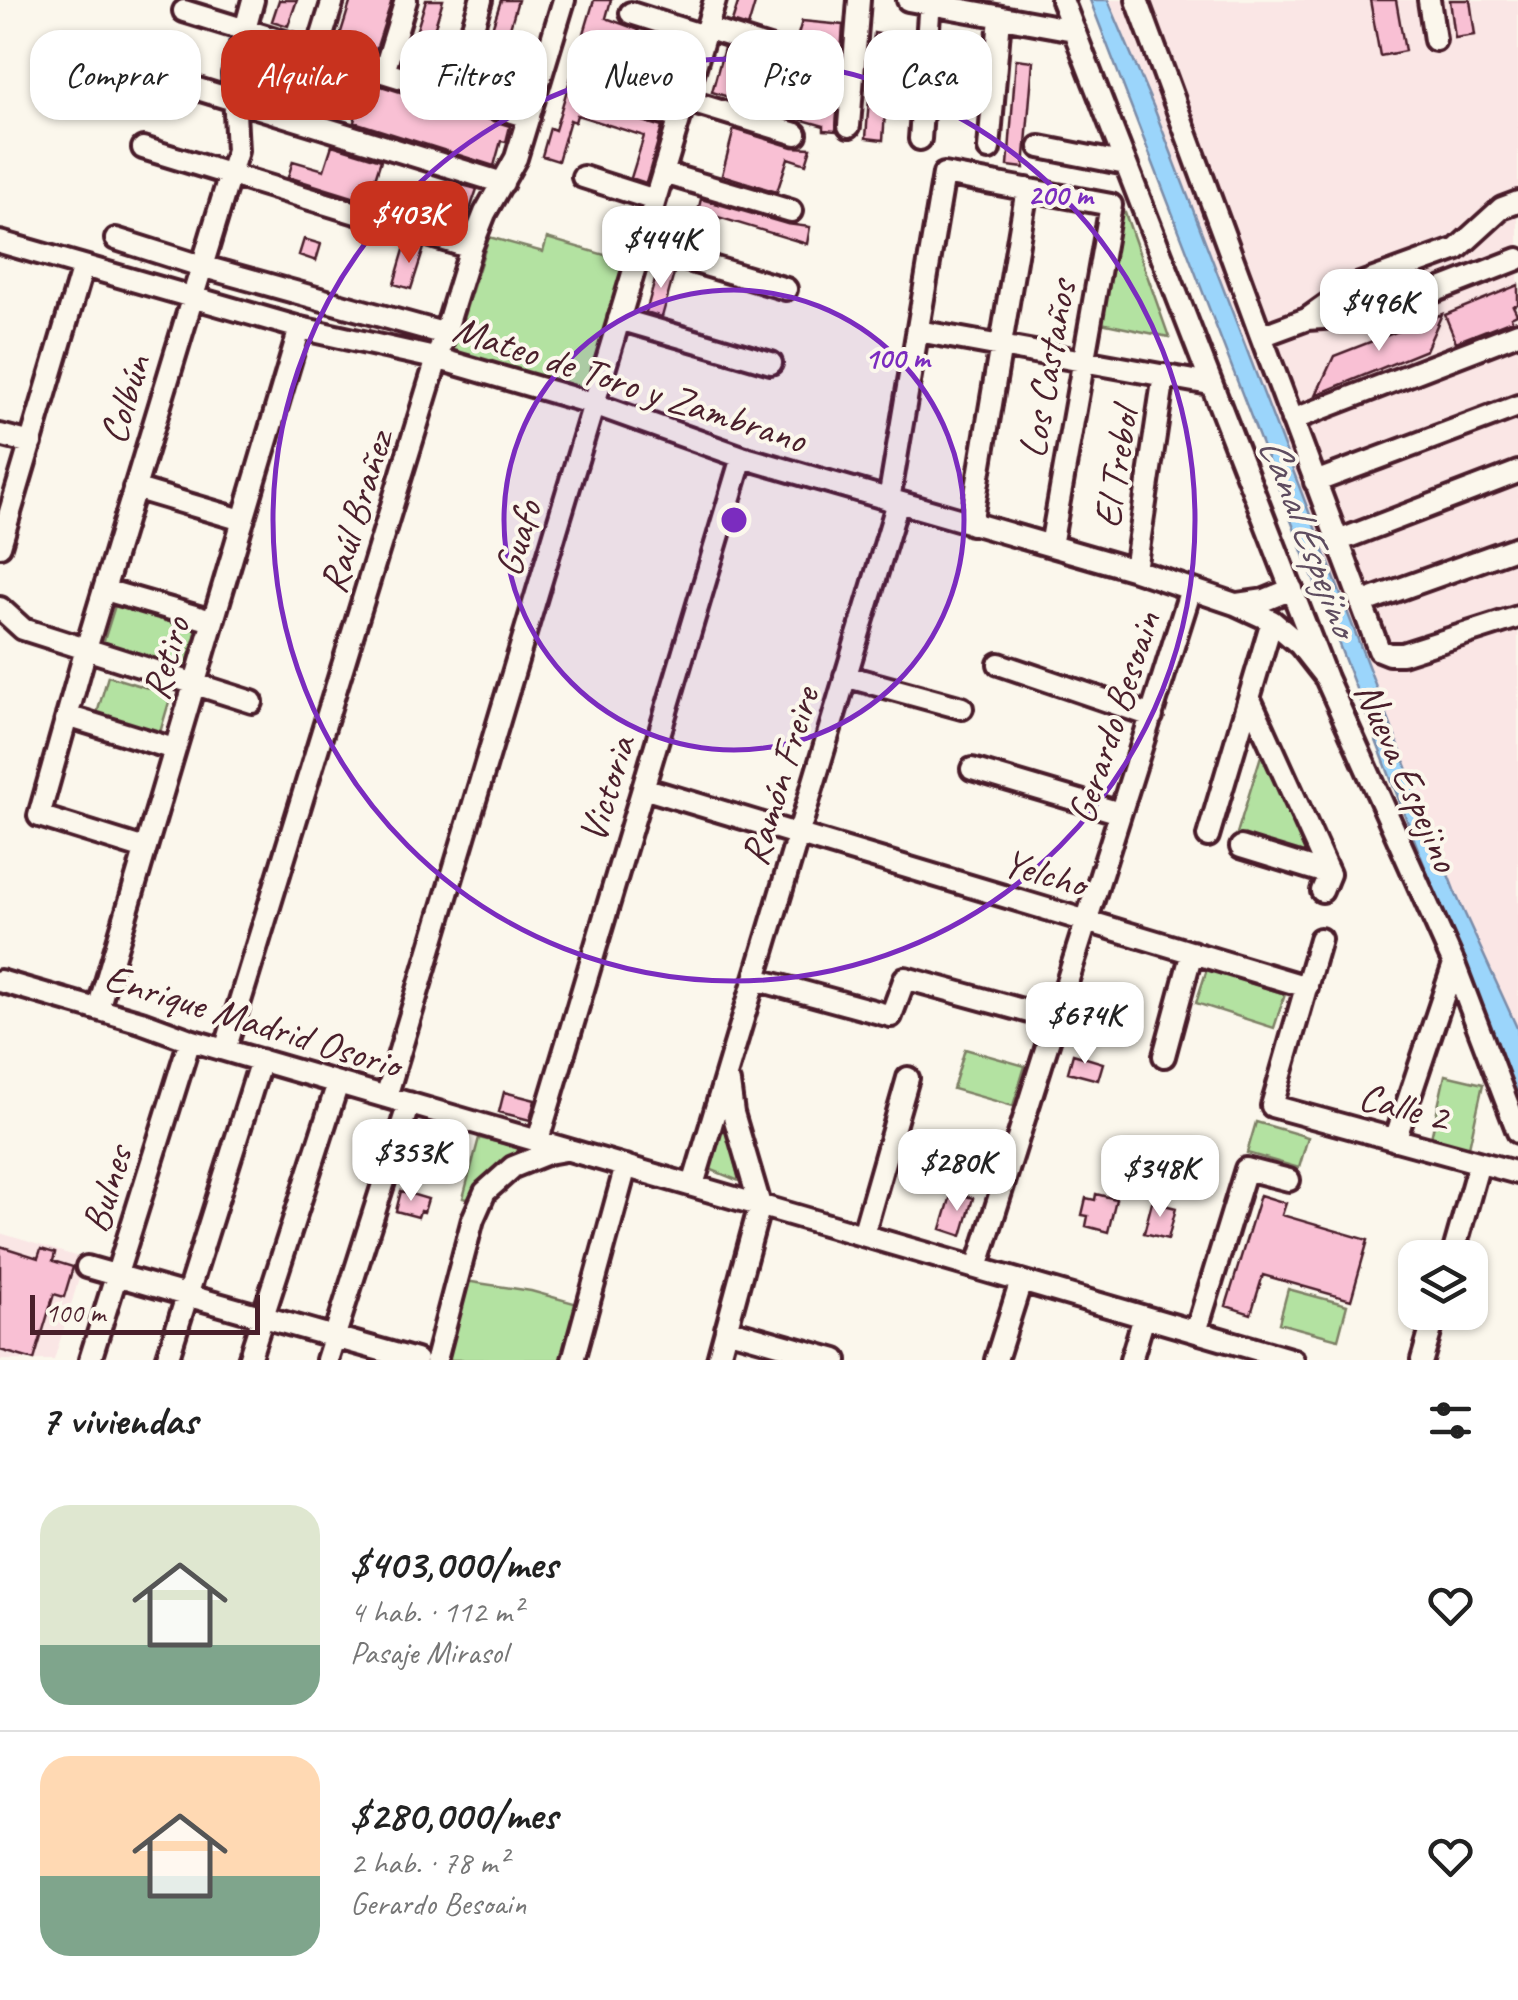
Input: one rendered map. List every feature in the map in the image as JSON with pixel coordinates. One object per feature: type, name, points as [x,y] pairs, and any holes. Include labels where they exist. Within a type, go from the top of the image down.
[{"type":"street","name":"Colbún","points":[[244,29],[253,0]]},
{"type":"street","points":[[325,30],[334,0]]},
{"type":"street","points":[[384,72],[406,0]]},
{"type":"street","points":[[472,30],[481,0]]},
{"type":"street","name":"Raúl Brañez","points":[[547,58],[564,0]]},
{"type":"street","name":"Guafo","points":[[706,30],[714,0]]},
{"type":"street","points":[[849,126],[858,0]]},
{"type":"street","points":[[908,0],[1074,30]]},
{"type":"street","name":"Nueva Espejino","points":[[1062,0],[1326,678],[1454,964],[1518,1132]]},
{"type":"street","points":[[1136,0],[1379,650],[1402,654],[1518,617]]},
{"type":"street","points":[[1430,0],[1435,40]]},
{"type":"street","points":[[920,139],[930,2]]},
{"type":"street","points":[[184,11],[247,30]]},
{"type":"street","points":[[630,13],[697,30]]},
{"type":"street","points":[[988,149],[1000,17]]},
{"type":"street","points":[[380,71],[400,77]]},
{"type":"street","points":[[706,114],[796,134]]},
{"type":"street","name":"Colbún","points":[[145,849],[39,816],[230,174],[238,144],[236,120]]},
{"type":"street","points":[[298,120],[503,184]]},
{"type":"street","name":"Raúl Brañez","points":[[225,1050],[471,248],[516,158],[529,120]]},
{"type":"street","name":"Guafo","points":[[386,1097],[679,120]]},
{"type":"street","points":[[1040,146],[1126,164]]},
{"type":"street","points":[[143,148],[471,248]]},
{"type":"street","points":[[663,173],[791,210]]},
{"type":"street","name":"Ramón Freire","points":[[694,1185],[846,676],[894,501],[944,174],[1027,189]]},
{"type":"street","points":[[583,177],[655,200]]},
{"type":"street","points":[[971,524],[1027,189]]},
{"type":"street","name":"Los Castaños","points":[[1027,189],[1111,205],[1051,546]]},
{"type":"street","points":[[1261,336],[1307,319],[1352,287],[1457,249],[1502,208],[1518,202]]},
{"type":"street","points":[[116,239],[446,334]]},
{"type":"street","name":"Mateo de Toro y Zambrano","points":[[0,242],[300,328],[439,358],[594,404],[742,457],[1135,570],[1235,604],[1272,621],[1300,644],[1326,678]]},
{"type":"street","points":[[641,246],[786,289]]},
{"type":"street","points":[[1307,319],[1338,317],[1416,296],[1518,259]]},
{"type":"street","points":[[0,546],[83,266]]},
{"type":"street","points":[[619,319],[771,364]]},
{"type":"street","name":"Retiro","points":[[98,1009],[300,328]]},
{"type":"street","points":[[918,331],[1210,384]]},
{"type":"street","points":[[1292,420],[1518,333]]},
{"type":"street","name":"El Trebol","points":[[1135,570],[1164,375]]},
{"type":"street","points":[[1315,482],[1518,406]]},
{"type":"street","points":[[0,435],[30,443]]},
{"type":"street","name":"Victoria","points":[[538,1140],[742,457]]},
{"type":"street","points":[[1338,541],[1518,472]]},
{"type":"street","points":[[134,488],[242,520]]},
{"type":"street","points":[[1361,603],[1518,547]]},
{"type":"street","name":"Gerardo Besoain","points":[[978,1268],[1190,589]]},
{"type":"street","points":[[104,590],[212,621]]},
{"type":"street","points":[[1208,836],[1272,621],[1290,608],[1294,594],[1235,604]]},
{"type":"street","points":[[0,608],[23,629],[252,702]]},
{"type":"street","points":[[998,664],[1152,716]]},
{"type":"street","points":[[846,676],[962,708]]},
{"type":"street","points":[[1241,847],[1326,882],[1250,699]]},
{"type":"street","points":[[67,716],[174,749]]},
{"type":"street","points":[[972,769],[1120,813]]},
{"type":"street","name":"Yelcho","points":[[643,788],[1307,986]]},
{"type":"street","points":[[1307,986],[1320,939]]},
{"type":"street","points":[[1164,1056],[1192,952]]},
{"type":"street","points":[[1395,1140],[1454,964]]},
{"type":"street","points":[[755,979],[891,1016],[905,978],[1054,1019]]},
{"type":"street","name":"Enrique Madrid Osorio","points":[[0,981],[190,1040],[1288,1359]]},
{"type":"street","name":"Calle 2","points":[[1307,986],[1272,1106],[1518,1173]]},
{"type":"street","name":"Bulnes","points":[[90,1360],[190,1040]]},
{"type":"street","points":[[168,1360],[261,1060]]},
{"type":"street","name":"Ramón Freire","points":[[728,1071],[733,1113],[760,1204]]},
{"type":"street","points":[[863,1234],[908,1078]]},
{"type":"street","points":[[249,1360],[338,1082]]},
{"type":"street","points":[[327,1360],[409,1103]]},
{"type":"street","points":[[436,1360],[473,1219],[485,1192],[502,1174],[531,1159],[562,1150],[577,1152]]},
{"type":"street","points":[[1457,1240],[1479,1162]]},
{"type":"street","points":[[574,1360],[626,1166]]},
{"type":"street","points":[[1196,1332],[1246,1169],[1289,1180]]},
{"type":"street","points":[[718,1360],[760,1204]]},
{"type":"street","points":[[87,1267],[416,1360]]},
{"type":"street","points":[[996,1360],[1021,1280]]},
{"type":"street","points":[[1132,1360],[1144,1317]]},
{"type":"street","points":[[726,1329],[836,1360]]},
{"type":"street","points":[[1422,1360],[1431,1330]]},
{"type":"street","points":[[1211,1360],[1218,1338]]},
{"type":"shaded area","points":[[1108,0],[1518,0],[1518,1030],[1454,890],[1154,108]]},
{"type":"shaded area","points":[[0,1233],[85,1259],[54,1360],[0,1360]]},
{"type":"green space","points":[[1118,212],[1125,213],[1169,337],[1096,322]]},
{"type":"green space","points":[[489,237],[543,252],[547,238],[632,263],[591,393],[452,353]]},
{"type":"green space","points":[[118,596],[200,620],[185,671],[102,647]]},
{"type":"green space","points":[[108,676],[171,695],[159,736],[96,717]]},
{"type":"green space","points":[[1264,746],[1316,856],[1309,862],[1235,840]]},
{"type":"green space","points":[[1207,969],[1285,994],[1274,1028],[1196,1003]]},
{"type":"green space","points":[[965,1049],[1025,1066],[1013,1106],[953,1089]]},
{"type":"green space","points":[[1445,1075],[1483,1084],[1469,1147],[1431,1138]]},
{"type":"green space","points":[[722,1110],[739,1181],[707,1168]]},
{"type":"green space","points":[[1256,1122],[1308,1137],[1299,1168],[1247,1153]]},
{"type":"green space","points":[[479,1138],[522,1148],[524,1153],[471,1200],[463,1198]]},
{"type":"green space","points":[[465,1281],[531,1291],[585,1306],[570,1360],[451,1360],[447,1353]]},
{"type":"green space","points":[[1288,1289],[1347,1305],[1338,1339],[1279,1323]]},
{"type":"water","name":"Canal Espejino","points":[[1090,0],[1108,0],[1154,108],[1454,890],[1518,1030],[1518,1108]]},
{"type":"building","points":[[279,0],[297,0],[288,26],[272,21]]},
{"type":"building","points":[[351,0],[392,0],[380,37],[380,30],[342,30]]},
{"type":"building","points":[[426,0],[443,0],[434,30],[417,30]]},
{"type":"building","points":[[501,0],[518,0],[509,30],[491,30]]},
{"type":"building","points":[[594,0],[611,0],[606,18],[639,30],[585,30]]},
{"type":"building","points":[[739,0],[756,0],[748,27],[732,22]]},
{"type":"building","points":[[1370,0],[1396,0],[1405,51],[1380,56]]},
{"type":"building","points":[[1450,0],[1470,0],[1475,35],[1455,38]]},
{"type":"building","points":[[802,21],[843,25],[843,30],[799,30]]},
{"type":"building","points":[[726,49],[726,96],[712,92]]},
{"type":"building","points":[[1016,59],[1033,61],[1024,168],[1008,166]]},
{"type":"building","points":[[380,86],[400,92],[400,120],[491,120],[510,126],[494,166],[354,122],[380,120]]},
{"type":"building","points":[[567,90],[570,120],[558,161],[542,156],[550,128],[555,130]]},
{"type":"building","points":[[593,120],[639,120],[662,127],[646,183],[631,178],[644,136]]},
{"type":"building","points":[[803,120],[837,120],[836,131],[824,130],[824,126]]},
{"type":"building","points":[[867,120],[885,120],[883,140],[866,138]]},
{"type":"building","points":[[734,129],[792,147],[811,148],[806,164],[788,158],[777,192],[722,175]]},
{"type":"building","points":[[332,145],[381,160],[373,185],[406,196],[401,212],[288,177],[293,161],[324,170]]},
{"type":"building","points":[[462,185],[477,189],[463,230],[448,226]]},
{"type":"building","points":[[701,199],[810,227],[807,244],[698,211]]},
{"type":"building","points":[[304,239],[321,244],[316,261],[299,255]]},
{"type":"building","points":[[406,243],[424,248],[411,289],[394,284]]},
{"type":"building","points":[[659,266],[675,270],[662,317],[646,312]]},
{"type":"building","points":[[1518,285],[1518,304],[1513,306],[1517,314],[1512,320],[1456,342],[1445,315]]},
{"type":"building","points":[[1442,314],[1426,350],[1316,395],[1334,356]]},
{"type":"building","points":[[1073,1054],[1103,1063],[1098,1080],[1068,1072]]},
{"type":"building","points":[[504,1092],[535,1100],[530,1120],[499,1112]]},
{"type":"building","points":[[401,1191],[428,1199],[424,1212],[420,1211],[418,1217],[396,1211]]},
{"type":"building","points":[[952,1192],[973,1198],[962,1236],[941,1229]]},
{"type":"building","points":[[1096,1194],[1116,1199],[1108,1232],[1086,1226],[1088,1216],[1082,1215],[1086,1198],[1095,1200]]},
{"type":"building","points":[[1260,1195],[1286,1203],[1282,1215],[1368,1240],[1351,1300],[1263,1275],[1251,1314],[1226,1306]]},
{"type":"building","points":[[1152,1202],[1176,1208],[1168,1239],[1144,1233]]},
{"type":"building","points":[[0,1246],[38,1258],[41,1249],[55,1253],[53,1261],[73,1267],[64,1297],[54,1294],[34,1360],[0,1350]]}]
